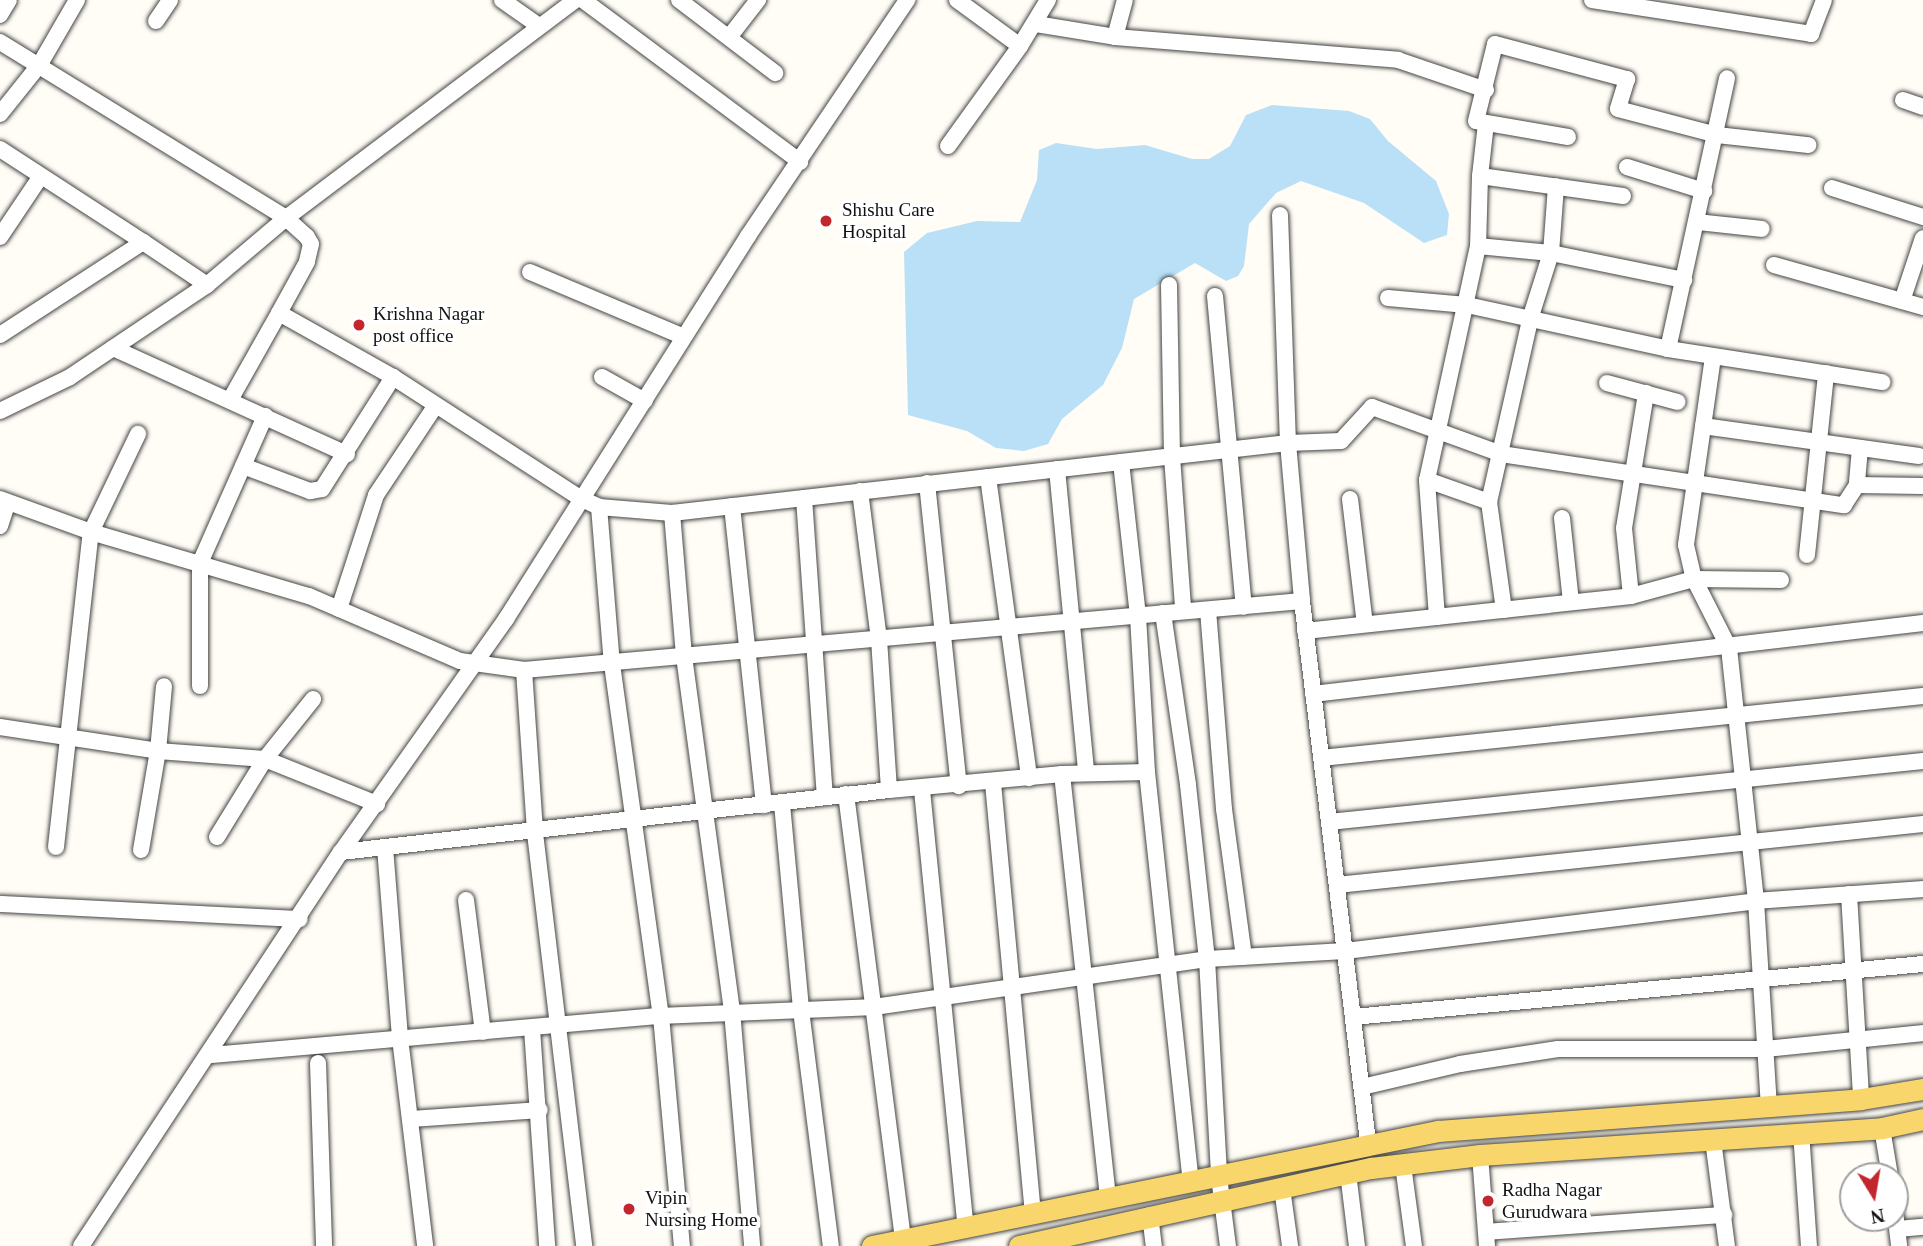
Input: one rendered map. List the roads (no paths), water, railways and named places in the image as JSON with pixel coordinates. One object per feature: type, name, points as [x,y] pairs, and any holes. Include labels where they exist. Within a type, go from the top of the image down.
[{"type":"main road","points":[[872,1246],[1219,1177],[1368,1142],[1528,1123],[1861,1099],[1923,1089]]},
{"type":"main road","points":[[1019,1246],[1056,1242],[1150,1215],[1224,1198],[1348,1173],[1403,1165],[1480,1155],[1882,1128],[1923,1119]]},
{"type":"street","points":[[0,15],[9,0]]},
{"type":"street","points":[[0,114],[40,64],[77,0]]},
{"type":"street","points":[[156,21],[170,0]]},
{"type":"street","points":[[502,0],[539,26]]},
{"type":"street","points":[[0,411],[71,377],[207,285],[286,218],[575,0]]},
{"type":"street","points":[[583,0],[800,162]]},
{"type":"street","points":[[679,0],[730,36],[775,73]]},
{"type":"street","points":[[730,36],[758,0]]},
{"type":"street","points":[[81,1246],[211,1055],[341,852],[474,665],[684,337],[907,0]]},
{"type":"street","points":[[957,0],[1020,46]]},
{"type":"street","points":[[948,146],[1037,24],[1048,0]]},
{"type":"street","points":[[1115,37],[1125,0]]},
{"type":"street","points":[[1592,0],[1686,7],[1811,34],[1824,0]]},
{"type":"street","points":[[1037,24],[1115,37],[1398,60],[1486,90]]},
{"type":"street","points":[[0,42],[40,64],[286,218],[311,244],[307,262],[230,400]]},
{"type":"street","points":[[1568,137],[1476,121],[1486,90],[1495,44],[1627,79],[1618,109],[1717,135],[1808,145]]},
{"type":"street","points":[[1668,349],[1717,135],[1727,79]]},
{"type":"street","points":[[1903,100],[1923,107]]},
{"type":"street","points":[[1437,617],[1427,480],[1434,433],[1467,305],[1478,246],[1480,176],[1486,123]]},
{"type":"street","points":[[0,149],[207,285]]},
{"type":"street","points":[[1627,167],[1704,191]]},
{"type":"street","points":[[0,237],[41,176]]},
{"type":"street","points":[[1480,176],[1623,196]]},
{"type":"street","points":[[1504,610],[1489,502],[1502,454],[1531,316],[1551,253],[1556,186]]},
{"type":"street","points":[[1832,188],[1923,217]]},
{"type":"street","points":[[1280,215],[1288,443],[1302,601],[1368,1142]]},
{"type":"street","points":[[1697,222],[1762,229]]},
{"type":"street","points":[[1902,301],[1923,238]]},
{"type":"street","points":[[0,335],[143,242]]},
{"type":"street","points":[[1478,246],[1551,253],[1684,281]]},
{"type":"street","points":[[1774,265],[1923,307]]},
{"type":"street","points":[[530,272],[684,337]]},
{"type":"street","points":[[1169,285],[1172,457],[1183,608]]},
{"type":"street","points":[[1215,296],[1227,450],[1244,607]]},
{"type":"street","points":[[1388,298],[1467,305],[1531,316],[1668,349],[1882,382]]},
{"type":"street","points":[[279,313],[394,377],[580,498],[599,507],[672,513],[1288,443],[1345,440],[1372,407],[1434,433],[1502,454],[1844,505],[1857,485],[1860,448]]},
{"type":"street","points":[[113,348],[347,454]]},
{"type":"street","points":[[1713,357],[1686,545],[1694,579],[1729,648],[1756,901],[1769,1107]]},
{"type":"street","points":[[1807,555],[1816,441],[1826,373]]},
{"type":"street","points":[[243,466],[310,491],[322,489],[347,454],[394,377]]},
{"type":"street","points":[[602,377],[645,401]]},
{"type":"street","points":[[1607,383],[1678,402]]},
{"type":"street","points":[[1631,596],[1624,528],[1629,474],[1646,393]]},
{"type":"street","points":[[339,609],[376,495],[436,405]]},
{"type":"street","points":[[200,686],[200,563],[265,416]]},
{"type":"street","points":[[1703,426],[1919,456]]},
{"type":"street","points":[[56,847],[71,738],[91,532],[138,434]]},
{"type":"street","points":[[1121,462],[1138,616],[1147,772],[1170,963],[1191,1182]]},
{"type":"street","points":[[1057,469],[1086,772]]},
{"type":"street","points":[[988,477],[1029,778]]},
{"type":"street","points":[[1427,480],[1489,502]]},
{"type":"street","points":[[927,484],[945,633],[958,786]]},
{"type":"street","points":[[1857,485],[1923,486]]},
{"type":"street","points":[[860,491],[879,639],[889,790]]},
{"type":"street","points":[[804,498],[825,797]]},
{"type":"street","points":[[1350,499],[1365,624]]},
{"type":"street","points":[[0,526],[4,501],[91,532],[200,563],[339,609],[474,665],[524,670],[1138,616],[1183,608],[1208,610],[1302,601]]},
{"type":"street","points":[[732,506],[764,806]]},
{"type":"street","points":[[599,507],[612,664],[631,822],[661,1016],[682,1246]]},
{"type":"street","points":[[672,513],[684,656],[732,1011],[752,1246]]},
{"type":"street","points":[[1562,518],[1571,602]]},
{"type":"street","points":[[1305,631],[1631,596],[1694,579],[1781,580]]},
{"type":"street","points":[[1208,610],[1224,809],[1244,957]]},
{"type":"street","points":[[1163,613],[1188,785],[1207,958],[1219,1177],[1224,1198],[1228,1246]]},
{"type":"street","points":[[1313,694],[1729,648],[1923,623]]},
{"type":"street","points":[[524,670],[535,833],[584,1246]]},
{"type":"street","points":[[141,849],[158,751],[164,686]]},
{"type":"street","points":[[1321,758],[1923,696]]},
{"type":"street","points":[[217,836],[265,759],[313,699]]},
{"type":"street","points":[[1,731],[158,751],[265,759],[377,804]]},
{"type":"street","points":[[1329,822],[1923,761]]},
{"type":"street","points":[[341,852],[631,822],[846,794],[922,790],[1086,772],[1147,772]]},
{"type":"street","points":[[1062,774],[1108,1199]]},
{"type":"street","points":[[993,783],[1015,987],[1033,1214]]},
{"type":"street","points":[[922,790],[966,1228]]},
{"type":"street","points":[[846,794],[904,1240]]},
{"type":"street","points":[[782,804],[801,1010],[831,1246]]},
{"type":"street","points":[[1337,885],[1923,824]]},
{"type":"street","points":[[385,847],[400,1038],[412,1119],[425,1246]]},
{"type":"street","points":[[211,1055],[661,1016],[874,1007],[1207,958],[1345,951],[1756,901],[1923,889]]},
{"type":"street","points":[[1849,894],[1861,1099]]},
{"type":"street","points":[[466,900],[483,1032]]},
{"type":"street","points":[[0,904],[300,919]]},
{"type":"street","points":[[1353,1017],[1923,964]]},
{"type":"street","points":[[532,1029],[540,1110],[547,1246]]},
{"type":"street","points":[[1362,1087],[1461,1064],[1558,1049],[1766,1049],[1923,1033]]},
{"type":"street","points":[[318,1063],[324,1246]]},
{"type":"street","points":[[412,1119],[540,1110]]},
{"type":"street","points":[[1882,1128],[1887,1162]]},
{"type":"street","points":[[1801,1132],[1809,1246]]},
{"type":"street","points":[[1713,1140],[1727,1246]]},
{"type":"street","points":[[1480,1155],[1487,1239],[1724,1215]]},
{"type":"street","points":[[1403,1165],[1414,1246]]},
{"type":"street","points":[[1348,1173],[1357,1246]]},
{"type":"street","points":[[1282,1188],[1290,1246]]},
{"type":"street","points":[[1150,1215],[1154,1246]]},
{"type":"street","points":[[1898,1238],[1923,1227]]},
{"type":"water","points":[[1272,105],[1349,111],[1370,119],[1388,141],[1436,181],[1449,214],[1447,235],[1424,243],[1364,203],[1301,181],[1276,193],[1249,224],[1244,266],[1238,276],[1226,281],[1195,263],[1134,299],[1122,348],[1103,385],[1062,419],[1048,444],[1024,451],[996,448],[967,431],[908,415],[904,252],[927,233],[977,221],[1020,222],[1037,180],[1039,150],[1056,143],[1097,149],[1145,145],[1192,159],[1209,159],[1230,146],[1246,115]]},
{"type":"place","name":"Shishu Care Hospital","points":[[826,221]]},
{"type":"place","name":"Krishna Nagar post office","points":[[359,325]]},
{"type":"place","name":"Radha Nagar Gurudwara","points":[[1488,1201]]},
{"type":"place","name":"Vipin Nursing Home","points":[[629,1209]]}]
